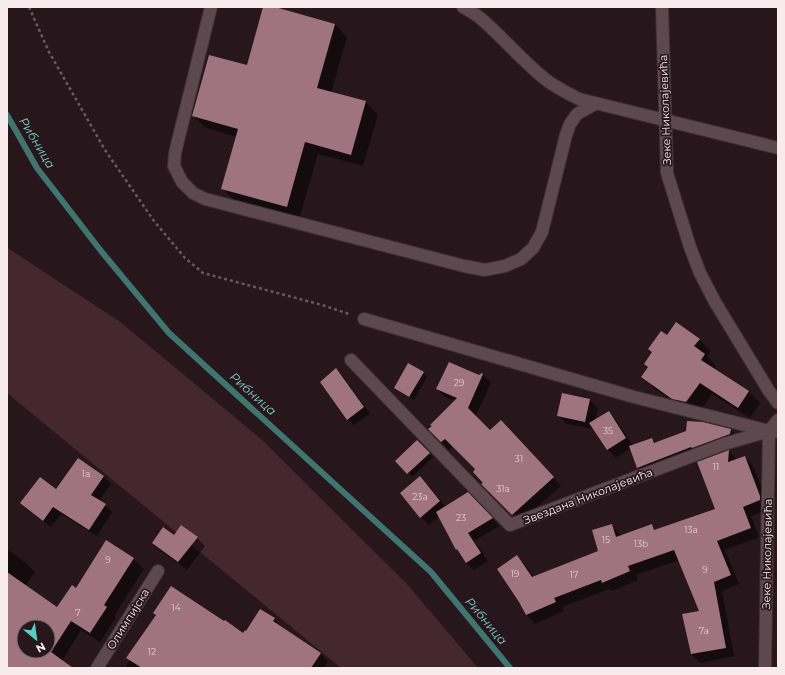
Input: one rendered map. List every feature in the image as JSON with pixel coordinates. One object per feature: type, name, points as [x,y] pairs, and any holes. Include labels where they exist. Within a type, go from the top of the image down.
[{"type":"street","points":[[211,7],[175,153],[174,166],[182,182],[193,193],[205,199],[464,266],[485,270],[505,266],[521,259],[533,248],[542,232],[570,124],[577,114],[595,104]]},
{"type":"street","points":[[463,7],[478,16],[544,78],[563,91],[579,99],[778,148]]},
{"type":"street","name":"Зеке Николајевића","points":[[662,7],[667,172],[690,247],[700,273],[715,302],[769,391],[778,403]]},
{"type":"street","points":[[364,319],[634,397],[774,431],[778,420]]},
{"type":"street","name":"Звездана Николајевића","points":[[351,360],[510,525],[724,444],[774,431]]},
{"type":"street","name":"Зеке Николајевића","points":[[765,668],[774,431]]},
{"type":"street","name":"Олимпијска","points":[[97,668],[158,570]]},
{"type":"path","points":[[29,7],[49,52],[105,150],[154,221],[185,258],[203,273],[322,305],[364,319]]},
{"type":"shaded area","points":[[7,246],[9,249],[119,321],[261,439],[407,584],[478,668],[341,668],[7,393]]},
{"type":"building","points":[[263,7],[275,7],[335,24],[317,88],[366,101],[351,155],[305,142],[287,207],[221,189],[238,129],[192,116],[209,55],[247,65]]},
{"type":"building","points":[[676,322],[700,339],[694,346],[705,354],[701,360],[749,391],[738,408],[700,383],[686,402],[672,399],[641,377],[648,367],[644,364],[652,352],[648,349],[661,331],[667,335]]},
{"type":"building","points":[[449,362],[479,375],[482,373],[483,374],[468,408],[490,430],[501,420],[554,477],[512,515],[481,484],[483,483],[473,472],[475,469],[445,439],[441,442],[428,429],[432,426],[430,425],[457,398],[436,389]]},
{"type":"building","points":[[408,363],[424,372],[409,397],[394,388]]},
{"type":"building","points":[[336,368],[364,407],[347,420],[320,382]]},
{"type":"building","points":[[562,393],[590,399],[585,422],[557,416]]},
{"type":"building","points":[[609,411],[626,438],[607,450],[589,423]]},
{"type":"building","points":[[687,421],[703,422],[731,429],[730,434],[637,468],[629,446],[652,438],[654,443],[686,431]]},
{"type":"building","points":[[417,440],[430,453],[407,474],[395,461]]},
{"type":"building","points":[[729,450],[728,462],[745,456],[760,496],[760,500],[743,507],[751,528],[717,541],[731,575],[714,582],[726,648],[691,654],[682,614],[699,611],[674,550],[628,566],[630,571],[602,583],[601,580],[554,598],[556,602],[526,615],[497,569],[517,555],[532,577],[598,551],[592,530],[612,524],[616,537],[652,524],[654,530],[715,509],[697,462]]},
{"type":"building","points":[[78,458],[104,476],[91,495],[106,504],[89,530],[53,507],[43,521],[20,503],[40,477],[56,489]]},
{"type":"building","points":[[420,476],[440,501],[420,518],[400,493]]},
{"type":"building","points":[[468,492],[493,518],[468,533],[481,553],[466,563],[457,549],[456,550],[436,512]]},
{"type":"building","points":[[181,525],[198,537],[178,562],[152,543],[163,527],[174,535]]},
{"type":"building","points":[[106,540],[134,558],[104,605],[107,607],[90,633],[71,621],[56,644],[56,619],[16,619],[16,659],[56,659],[56,656],[73,668],[7,668],[7,572],[57,607],[72,585],[76,588]]},
{"type":"building","points":[[171,586],[243,633],[245,630],[246,631],[260,609],[275,618],[273,621],[321,653],[311,668],[142,668],[126,658],[156,615],[153,613]]},
{"type":"waterway","name":"Рибница","points":[[7,115],[37,168],[101,251],[169,333],[431,572],[510,668]]}]
